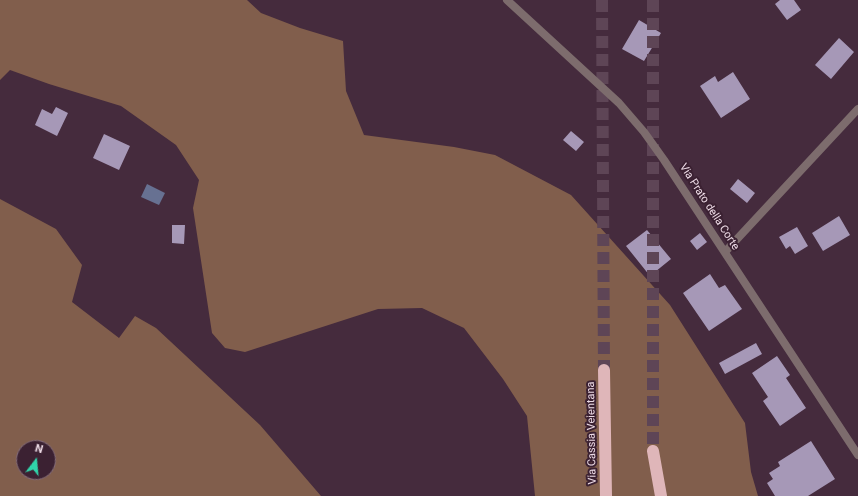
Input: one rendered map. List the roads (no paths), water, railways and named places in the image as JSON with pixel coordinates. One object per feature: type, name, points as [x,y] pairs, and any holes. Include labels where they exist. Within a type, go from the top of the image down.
[{"type":"highway","name":"Via Cassia Veientana","points":[[604,370],[606,496]]},
{"type":"highway","points":[[653,451],[661,496]]},
{"type":"street","name":"Via Prato della Corte","points":[[507,0],[619,103],[664,160],[858,455]]},
{"type":"street","points":[[725,252],[858,109]]},
{"type":"water","points":[[147,184],[165,193],[159,205],[141,197]]},
{"type":"tunnel","points":[[602,0],[604,370]]},
{"type":"tunnel","points":[[653,0],[653,451]]}]
